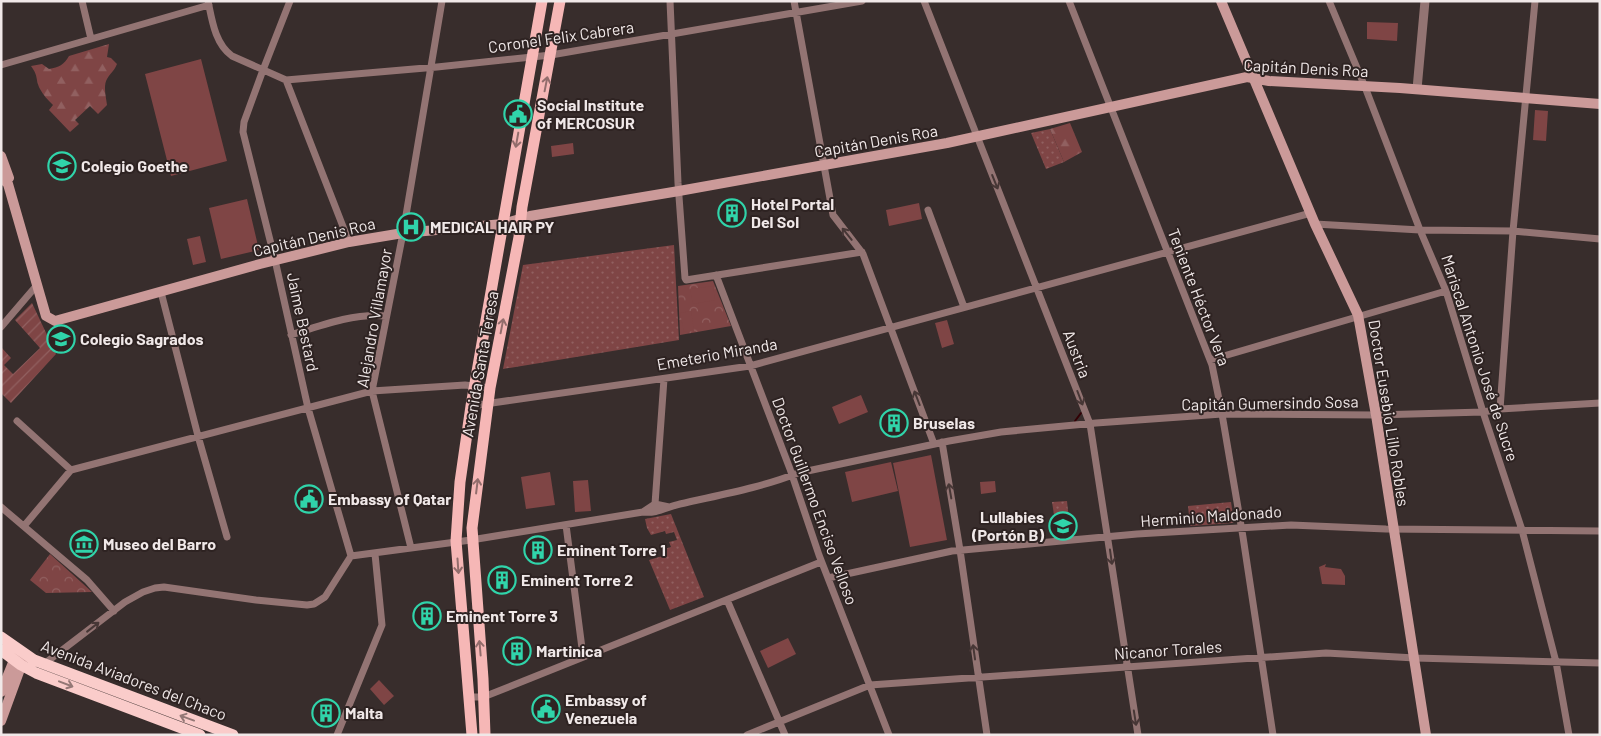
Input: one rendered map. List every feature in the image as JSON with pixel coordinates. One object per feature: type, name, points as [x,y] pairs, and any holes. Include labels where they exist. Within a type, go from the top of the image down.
[{"type":"highway","name":"Avenida Aviadores del Chaco","points":[[1,637],[36,673],[200,735]]},
{"type":"highway","name":"Avenida Aviadores del Chaco","points":[[1,650],[44,664],[207,730],[233,735]]},
{"type":"main road","name":"Avenida Santa Teresa","points":[[472,735],[456,542],[460,482],[471,406],[542,1]]},
{"type":"main road","name":"Avenida Santa Teresa","points":[[485,735],[483,679],[471,540],[490,388],[560,1]]},
{"type":"main road","name":"Doctor Eusebio Lillo Robles","points":[[1221,1],[1312,213],[1315,224],[1358,315],[1376,415],[1426,735]]},
{"type":"main road","name":"Capitán Denis Roa","points":[[8,184],[46,316],[55,320],[275,260],[349,242],[403,233],[503,224],[521,218],[824,166],[977,137],[1242,77],[1269,81],[1600,104]]},
{"type":"main road","points":[[1,156],[9,179],[8,184]]},
{"type":"main road","points":[[1,171],[4,180],[8,184]]},
{"type":"main road","points":[[1,721],[4,695],[20,657]]},
{"type":"street","points":[[82,1],[91,39]]},
{"type":"street","name":"Jaime Bestard","points":[[290,1],[244,122],[243,132],[275,260],[308,408],[351,556]]},
{"type":"street","name":"Alejandro Villamayor","points":[[412,548],[372,391],[403,233],[442,1]]},
{"type":"street","points":[[670,1],[679,191],[686,280],[862,252]]},
{"type":"street","points":[[794,1],[833,215],[862,252],[890,327],[938,443],[960,550],[987,735]]},
{"type":"street","name":"Coronel Felix Cabrera","points":[[263,70],[286,80],[431,68],[551,55],[862,1]]},
{"type":"street","name":"Austria","points":[[924,1],[1090,424],[1138,735]]},
{"type":"street","name":"Teniente Héctor Vera","points":[[1069,1],[1210,360],[1222,414],[1273,735]]},
{"type":"street","name":"Mariscal Antonio José de Sucre","points":[[1329,1],[1365,87],[1420,230],[1446,290],[1483,412],[1522,530],[1556,662],[1568,735]]},
{"type":"street","points":[[1418,90],[1425,1]]},
{"type":"street","points":[[1500,409],[1513,231],[1535,1]]},
{"type":"street","points":[[1,65],[208,3],[219,42],[224,50],[232,56],[263,70]]},
{"type":"street","points":[[286,80],[349,242]]},
{"type":"street","points":[[928,210],[964,307]]},
{"type":"street","name":"Emeterio Miranda","points":[[471,406],[750,366],[1312,213]]},
{"type":"street","points":[[1315,224],[1420,230],[1513,231],[1600,239]]},
{"type":"street","name":"Doctor Guillermo Enciso Velloso","points":[[716,275],[792,476],[828,578],[889,735]]},
{"type":"street","points":[[1,328],[37,285]]},
{"type":"street","points":[[1210,360],[1446,290]]},
{"type":"street","points":[[161,292],[198,436],[227,537]]},
{"type":"street","points":[[291,334],[352,317],[372,314],[386,316]]},
{"type":"street","points":[[655,504],[664,379]]},
{"type":"street","points":[[24,526],[71,470],[372,391],[465,385],[490,388]]},
{"type":"street","name":"Capitán Gumersindo Sosa","points":[[351,556],[471,540],[643,512],[661,511],[668,507],[715,497],[792,476],[938,443],[1001,432],[1222,414],[1376,415],[1483,412],[1500,409],[1600,403]]},
{"type":"street","points":[[17,421],[71,470]]},
{"type":"street","points":[[643,512],[655,504],[668,507]]},
{"type":"street","points":[[1,507],[87,580],[114,611]]},
{"type":"street","name":"Herminio Maldonado","points":[[828,578],[960,550],[1137,534],[1291,524],[1393,529],[1600,531]]},
{"type":"street","points":[[566,525],[583,656]]},
{"type":"street","points":[[337,735],[382,625],[375,554]]},
{"type":"street","points":[[44,664],[114,611],[143,592],[164,587],[256,600],[306,605],[314,604],[325,598],[351,556]]},
{"type":"street","points":[[468,697],[483,697],[822,562]]},
{"type":"street","points":[[727,600],[785,735]]},
{"type":"street","name":"Nicanor Torales","points":[[747,735],[870,685],[1326,653],[1415,658],[1600,663]]},
{"type":"green space","points":[[1367,22],[1398,23],[1397,41],[1367,39]]},
{"type":"green space","points":[[109,44],[107,57],[117,64],[105,85],[107,105],[98,114],[90,106],[75,120],[79,124],[70,132],[49,110],[53,105],[41,91],[31,66],[42,64],[49,69],[63,64],[69,56]]},
{"type":"green space","points":[[201,59],[227,161],[171,176],[145,74]]},
{"type":"green space","points":[[1535,110],[1548,111],[1546,141],[1533,140]]},
{"type":"green space","points":[[1070,123],[1082,152],[1064,162],[1050,129]]},
{"type":"green space","points":[[1050,129],[1064,162],[1046,169],[1031,133]]},
{"type":"green space","points":[[573,143],[574,154],[552,157],[551,146]]},
{"type":"green space","points":[[247,199],[259,250],[221,259],[209,208]]},
{"type":"green space","points":[[919,203],[922,219],[889,226],[886,210]]},
{"type":"green space","points":[[200,236],[206,262],[193,265],[187,239]]},
{"type":"green space","points":[[674,245],[679,340],[503,369],[523,265]]},
{"type":"green space","points":[[713,281],[731,326],[680,335],[678,286]]},
{"type":"green space","points":[[713,286],[715,300],[693,304],[690,289]]},
{"type":"green space","points":[[32,303],[56,354],[11,403],[1,393],[1,347],[11,358],[4,365],[13,374],[40,348],[15,320]]},
{"type":"green space","points":[[691,311],[694,331],[684,332],[680,313]]},
{"type":"green space","points":[[947,320],[954,344],[942,348],[935,323]]},
{"type":"green space","points":[[861,395],[868,412],[839,424],[832,407]]},
{"type":"green space","points":[[931,455],[947,540],[910,547],[893,463]]},
{"type":"green space","points":[[891,462],[898,491],[852,502],[845,472]]},
{"type":"green space","points":[[550,472],[555,505],[526,509],[521,477]]},
{"type":"green space","points":[[588,480],[591,511],[575,512],[573,481]]},
{"type":"green space","points":[[995,481],[996,492],[981,494],[980,482]]},
{"type":"green space","points":[[1067,501],[1069,520],[1055,521],[1052,502]]},
{"type":"green space","points":[[1231,502],[1234,522],[1190,526],[1188,506]]},
{"type":"green space","points":[[671,514],[704,597],[670,610],[649,560],[666,555],[664,549],[671,547],[669,542],[677,540],[674,532],[666,534],[665,531],[651,535],[645,519]]},
{"type":"green space","points":[[50,554],[92,592],[46,593],[30,580]]},
{"type":"green space","points":[[1326,564],[1325,567],[1341,569],[1345,576],[1345,585],[1322,584],[1319,567]]},
{"type":"green space","points":[[788,638],[796,654],[768,668],[760,651]]},
{"type":"green space","points":[[379,680],[394,696],[384,705],[370,689]]},
{"type":"waterway","points":[[1075,421],[1081,413]]},
{"type":"place","name":"Social Institute of MERCOSUR","points":[[518,114]]},
{"type":"place","name":"Colegio Goethe","points":[[62,166]]},
{"type":"place","name":"Hotel Portal Del Sol","points":[[732,213]]},
{"type":"place","name":"MEDICAL HAIR PY","points":[[411,227]]},
{"type":"place","name":"Colegio Sagrados","points":[[61,339]]},
{"type":"place","name":"Bruselas","points":[[894,423]]},
{"type":"place","name":"Embassy of Qatar","points":[[309,499]]},
{"type":"place","name":"Lullabies (Portón B)","points":[[1063,526]]},
{"type":"place","name":"Museo del Barro","points":[[84,544]]},
{"type":"place","name":"Eminent Torre 1","points":[[538,550]]},
{"type":"place","name":"Eminent Torre 2","points":[[502,580]]},
{"type":"place","name":"Eminent Torre 3","points":[[427,616]]},
{"type":"place","name":"Martinica","points":[[517,651]]},
{"type":"place","name":"Embassy of Venezuela","points":[[546,709]]},
{"type":"place","name":"Malta","points":[[326,713]]}]
